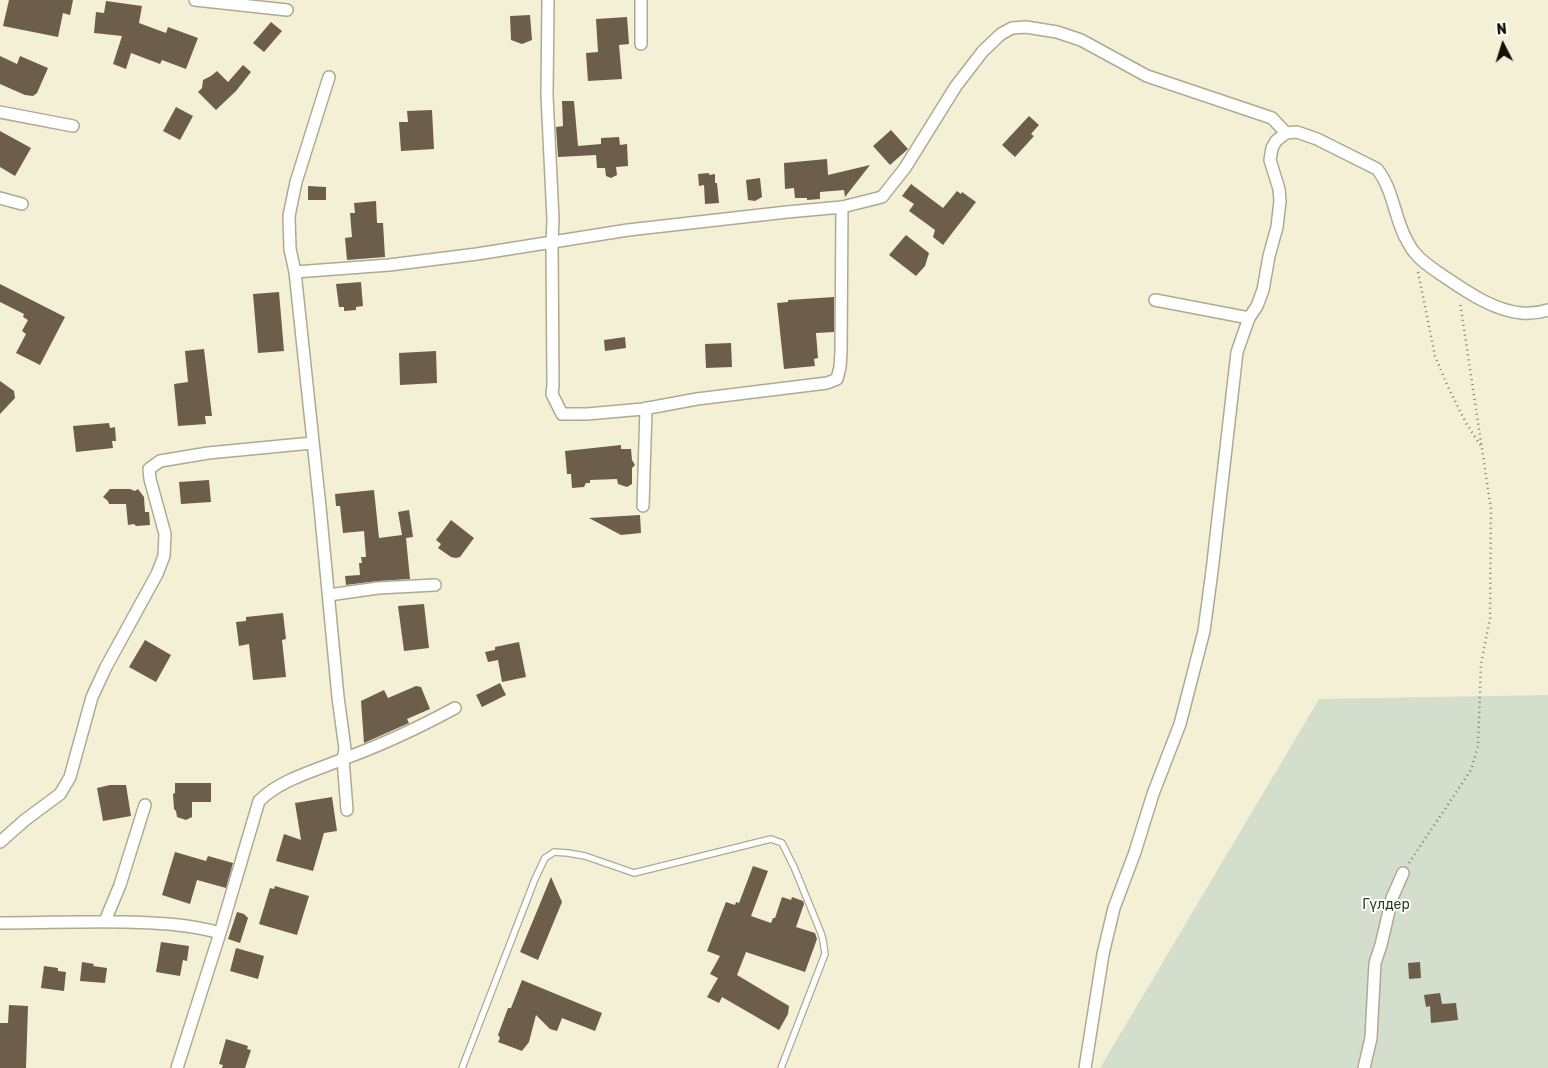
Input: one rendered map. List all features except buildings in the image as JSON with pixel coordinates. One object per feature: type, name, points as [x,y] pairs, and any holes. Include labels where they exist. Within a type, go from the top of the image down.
[{"type":"street","points":[[195,0],[287,10]]},
{"type":"street","points":[[548,0],[547,96],[553,220],[554,385],[552,394],[562,414],[587,414],[646,408],[697,399],[827,383],[837,379],[841,352],[842,207]]},
{"type":"street","points":[[641,0],[641,44]]},
{"type":"street","points":[[295,272],[389,265],[552,243],[628,230],[842,207],[882,197],[905,168],[956,86],[983,51],[1001,34],[1012,28],[1026,27],[1057,32],[1082,40],[1147,76],[1272,118],[1286,133]]},
{"type":"street","points":[[329,77],[296,182],[289,216],[290,249],[295,272],[338,697],[346,749],[343,759],[347,810]]},
{"type":"street","points":[[0,112],[73,126]]},
{"type":"street","points":[[1085,1068],[1103,954],[1114,908],[1135,852],[1153,794],[1180,724],[1204,630],[1237,352],[1249,318],[1257,306],[1263,290],[1269,256],[1277,228],[1280,201],[1279,189],[1270,160],[1272,148],[1281,136],[1286,133],[1297,132],[1316,139],[1377,169],[1383,176],[1398,222],[1415,254],[1466,291],[1505,309],[1534,314],[1548,310]]},
{"type":"street","points":[[0,198],[22,204]]},
{"type":"street","points":[[1155,300],[1249,318]]},
{"type":"street","points":[[643,506],[646,408]]},
{"type":"street","points":[[0,842],[25,820],[60,794],[70,777],[96,689],[157,574],[164,556],[165,534],[149,469],[160,461],[208,453],[312,443]]},
{"type":"street","points":[[329,595],[378,588],[435,585]]},
{"type":"street","points":[[177,1068],[259,801],[266,794],[288,782],[374,748],[455,708]]},
{"type":"street","points":[[105,921],[120,885],[145,805]]},
{"type":"street","points":[[1364,1068],[1371,1038],[1375,963],[1392,898],[1402,873]]},
{"type":"street","points":[[0,924],[105,921],[179,924],[220,933]]},
{"type":"lane","points":[[462,1068],[534,879],[545,858],[554,852],[568,852],[634,873],[771,838],[782,843],[794,867],[824,940],[825,954],[781,1068]]},
{"type":"path","points":[[1415,254],[1419,283],[1436,356],[1448,387],[1466,423],[1482,446]]},
{"type":"path","points":[[1402,873],[1471,770],[1478,746],[1482,664],[1490,618],[1491,509],[1458,285]]},
{"type":"green space","name":"Гүлдер","points":[[1548,695],[1548,1068],[1100,1068],[1319,699]]}]
